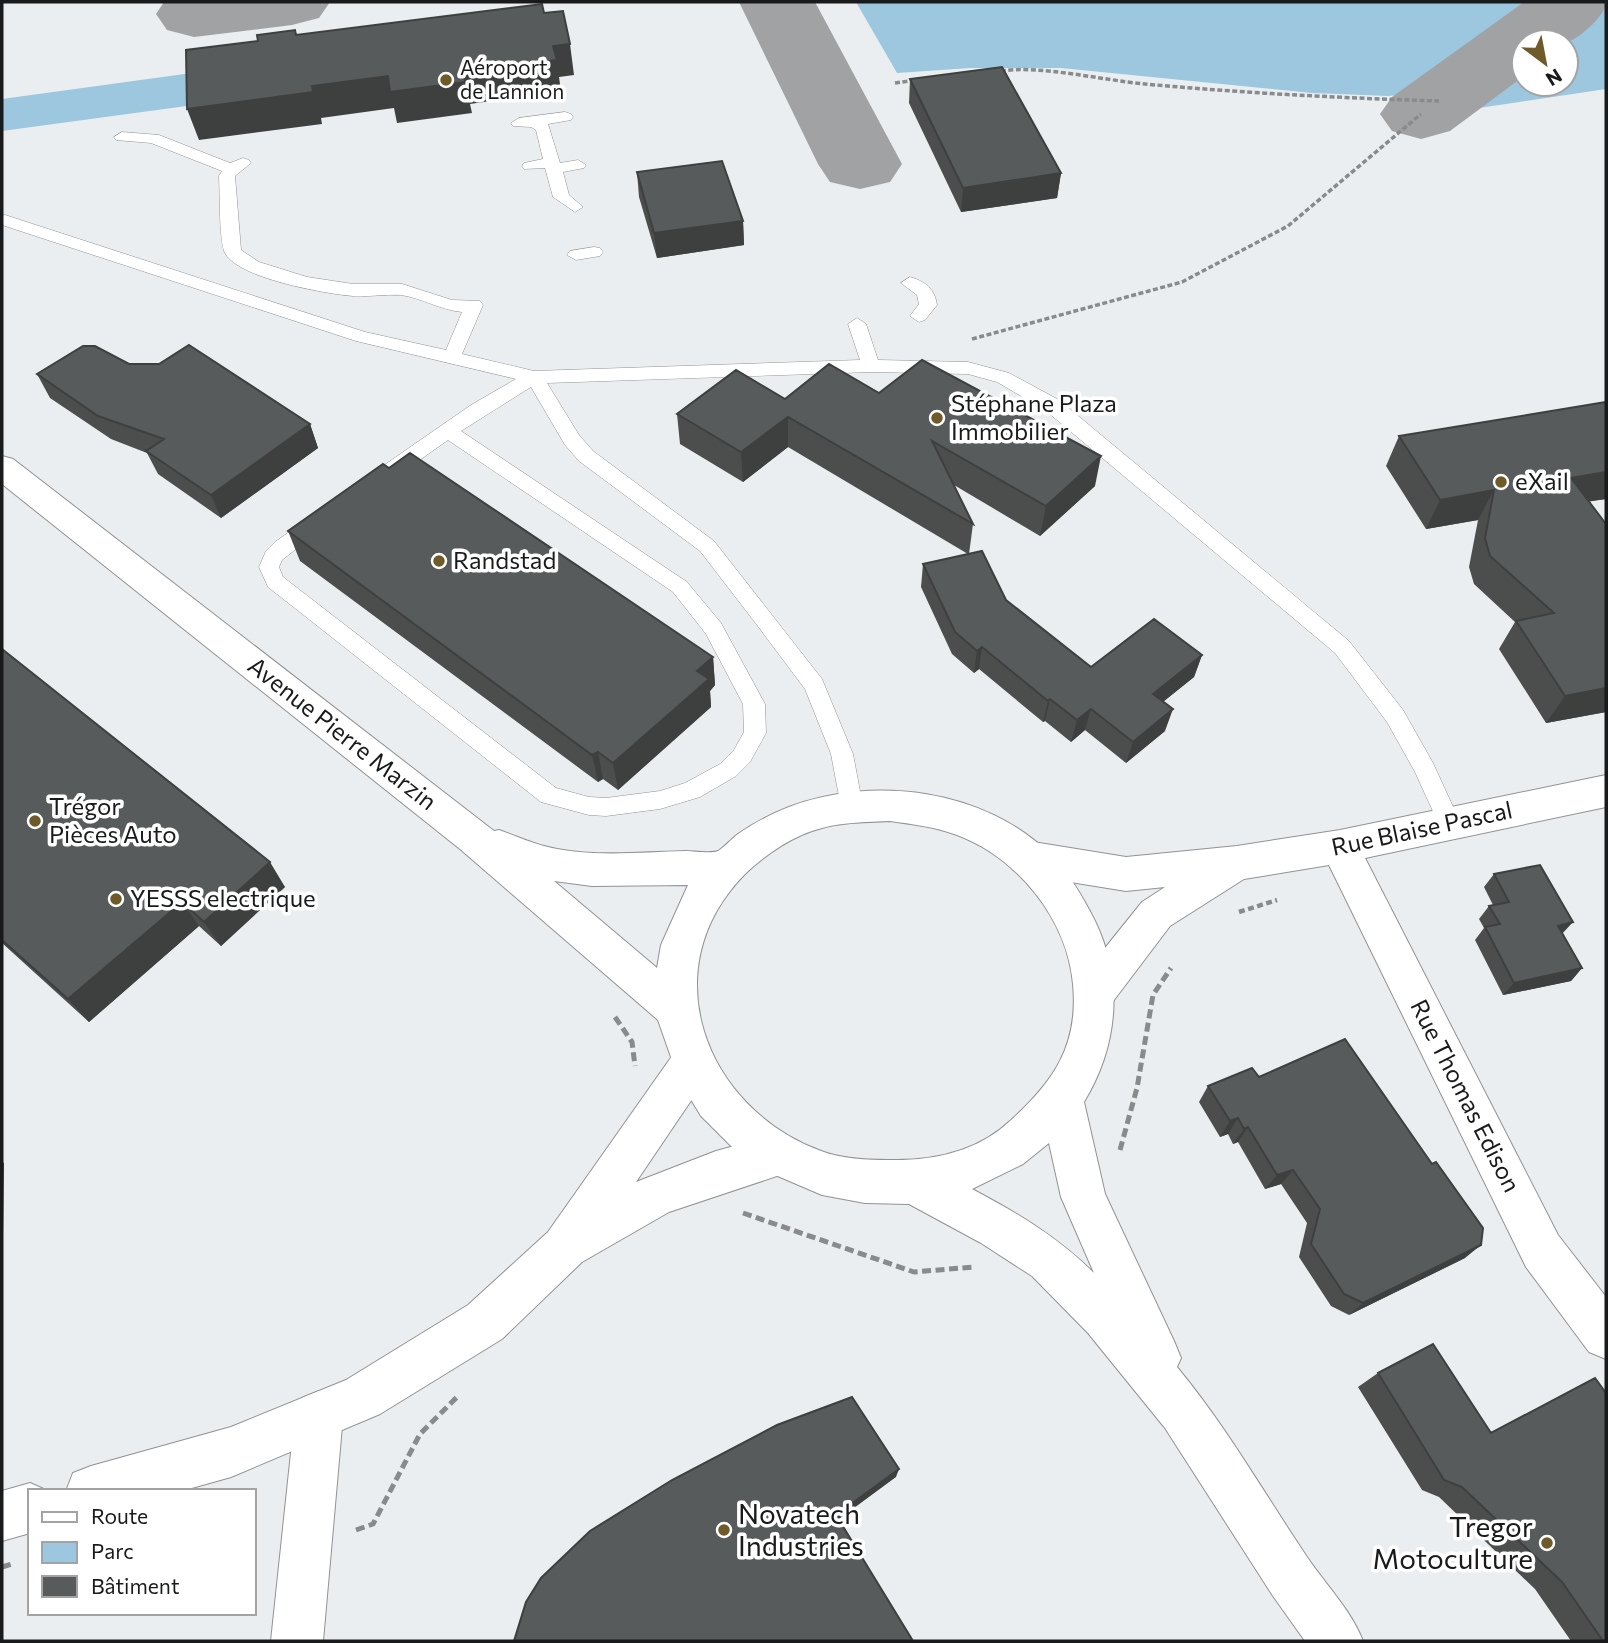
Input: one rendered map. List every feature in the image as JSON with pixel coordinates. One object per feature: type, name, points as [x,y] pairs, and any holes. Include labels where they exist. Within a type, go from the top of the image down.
[{"type":"main road","name":"Avenue Pierre Marzin","points":[[2,467],[474,837],[676,1009]]},
{"type":"main road","name":"Rue Blaise Pascal","points":[[1027,858],[1126,874],[1237,863],[1340,847],[1606,791]]},
{"type":"main road","points":[[890,805],[927,810],[951,817],[997,836],[1027,858],[1054,885],[1076,917],[1090,953],[1096,991],[1093,1029],[1082,1066],[1062,1101],[1034,1132],[999,1157],[957,1173],[913,1182],[867,1182],[821,1173],[779,1155],[743,1130],[721,1107],[692,1063],[681,1036],[676,1009],[675,978],[680,947],[695,909],[725,868],[770,833],[823,812],[890,805]]},
{"type":"main road","points":[[474,837],[543,863],[592,869],[725,868]]},
{"type":"main road","name":"Rue Thomas Edison","points":[[1340,847],[1542,1251],[1606,1335]]},
{"type":"main road","name":"Rue Blaise Pascal","points":[[1096,991],[1156,914],[1237,863]]},
{"type":"main road","points":[[98,1489],[231,1452],[363,1397],[485,1322],[564,1248],[692,1063]]},
{"type":"main road","points":[[1062,1101],[1083,1197],[1182,1411]]},
{"type":"main road","points":[[564,1248],[656,1195],[716,1173],[779,1155]]},
{"type":"main road","points":[[913,1182],[997,1227],[1048,1259],[1105,1316],[1182,1411],[1291,1578],[1337,1641]]},
{"type":"main road","points":[[297,1641],[319,1415]]},
{"type":"main road","points":[[2,1516],[28,1509]]},
{"type":"lane","points":[[561,209],[575,206],[561,197],[543,128],[534,122],[519,123],[565,117]]},
{"type":"lane","points":[[122,137],[153,138],[237,166],[227,176],[238,209],[233,251],[245,257],[257,270],[354,290],[402,290],[421,294],[445,306],[474,305],[451,359]]},
{"type":"lane","points":[[530,166],[578,165]]},
{"type":"lane","points":[[2,219],[362,337],[534,377],[872,366],[968,368],[992,374],[1043,399],[1342,647],[1395,716],[1425,769],[1449,822]]},
{"type":"lane","points":[[576,255],[594,252]]},
{"type":"lane","points":[[910,283],[924,291],[928,298],[928,305],[919,316]]},
{"type":"lane","points":[[354,290],[375,287]]},
{"type":"lane","points":[[857,324],[872,366]]},
{"type":"lane","points":[[370,485],[478,410],[534,377]]},
{"type":"lane","points":[[534,377],[572,440],[586,456],[708,546],[814,685],[842,754],[852,807]]},
{"type":"lane","points":[[337,508],[273,556],[269,567],[275,582],[548,795],[589,807],[624,806],[692,790],[728,770],[751,742],[756,723],[754,704],[714,629],[680,587],[448,431]]},
{"type":"path","points":[[993,72],[1020,68],[1101,80],[1266,95],[1439,101]]},
{"type":"path","points":[[895,83],[917,80]]},
{"type":"path","points":[[926,368],[947,345],[1182,282],[1288,226],[1421,114]]},
{"type":"path","points":[[1229,916],[1278,900]]},
{"type":"path","points":[[1119,1154],[1137,1088],[1153,995],[1143,950],[1137,939]]},
{"type":"path","points":[[1153,995],[1175,961]]},
{"type":"path","points":[[632,1042],[635,973]]},
{"type":"path","points":[[306,1549],[373,1524],[420,1434],[465,1390]]},
{"type":"green space","points":[[856,2],[1554,2],[1518,28],[1510,28],[1510,34],[1429,93],[1388,96],[1312,93],[1061,68],[970,68],[897,73]]},
{"type":"green space","points":[[1606,5],[1606,89],[1580,93],[1580,28],[1577,28]]},
{"type":"green space","points":[[199,72],[194,105],[2,131],[2,99]]},
{"type":"green space","points":[[1510,80],[1510,98],[1546,98],[1472,109]]},
{"type":"building","points":[[542,4],[544,13],[563,11],[570,44],[553,46],[557,60],[463,72],[465,82],[390,92],[388,76],[312,86],[313,92],[187,109],[186,50],[258,41],[257,35],[295,30],[296,35]]},
{"type":"building","points":[[1002,67],[1061,173],[963,188],[910,79]]},
{"type":"building","points":[[722,161],[743,221],[654,233],[637,172]]},
{"type":"building","points":[[189,345],[310,424],[211,495],[146,451],[164,439],[98,416],[37,374],[83,346],[95,346],[129,364],[159,364]]},
{"type":"building","points":[[922,360],[1101,456],[1046,506],[932,441],[973,524],[788,417],[741,452],[677,414],[736,370],[785,399],[829,364],[879,393]]},
{"type":"building","points":[[1606,402],[1606,472],[1571,478],[1606,524],[1606,688],[1565,696],[1516,621],[1554,613],[1490,556],[1485,538],[1494,490],[1440,500],[1399,436]]},
{"type":"building","points":[[410,453],[713,657],[697,671],[709,679],[613,763],[598,752],[592,755],[288,531],[383,464],[389,468]]},
{"type":"building","points":[[982,551],[1006,600],[1091,667],[1154,619],[1202,655],[1153,694],[1173,709],[1133,742],[1091,709],[1077,720],[1050,699],[1048,701],[982,647],[977,651],[955,632],[923,564]]},
{"type":"building","name":"YESSS electrique","points":[[2,649],[270,862],[204,922],[182,902],[68,999],[2,940]]},
{"type":"building","points":[[1540,865],[1573,922],[1558,926],[1582,968],[1514,983],[1485,927],[1500,924],[1489,906],[1509,902],[1494,874]]},
{"type":"building","points":[[1345,1039],[1432,1164],[1436,1162],[1483,1228],[1481,1245],[1363,1303],[1344,1294],[1311,1244],[1320,1209],[1293,1170],[1277,1175],[1248,1127],[1244,1129],[1238,1118],[1230,1121],[1208,1086],[1252,1068],[1259,1077]]},
{"type":"building","name":"Tregor Motoculture","points":[[1433,1344],[1491,1433],[1595,1378],[1606,1393],[1606,1641],[1603,1641],[1562,1582],[1462,1487],[1444,1480],[1378,1373]]},
{"type":"building","name":"Novatech Industries","points":[[852,1397],[899,1469],[836,1515],[913,1641],[514,1641],[526,1602],[541,1578],[590,1531],[672,1480],[777,1425]]},
{"type":"taxiway","points":[[194,14],[292,2]]},
{"type":"taxiway","points":[[777,2],[860,164]]},
{"type":"taxiway","points":[[1421,114],[1573,2]]},
{"type":"place","name":"Aéroport de Lannion","points":[[446,80]]},
{"type":"place","name":"Stéphane Plaza Immobilier","points":[[937,418]]},
{"type":"place","name":"eXail","points":[[1501,482]]},
{"type":"place","name":"Randstad","points":[[439,561]]},
{"type":"place","name":"Trégor Pièces Auto","points":[[35,821]]},
{"type":"place","name":"YESSS electrique","points":[[116,899]]},
{"type":"place","name":"Novatech Industries","points":[[724,1530]]},
{"type":"place","name":"Tregor Motoculture","points":[[1547,1543]]}]
